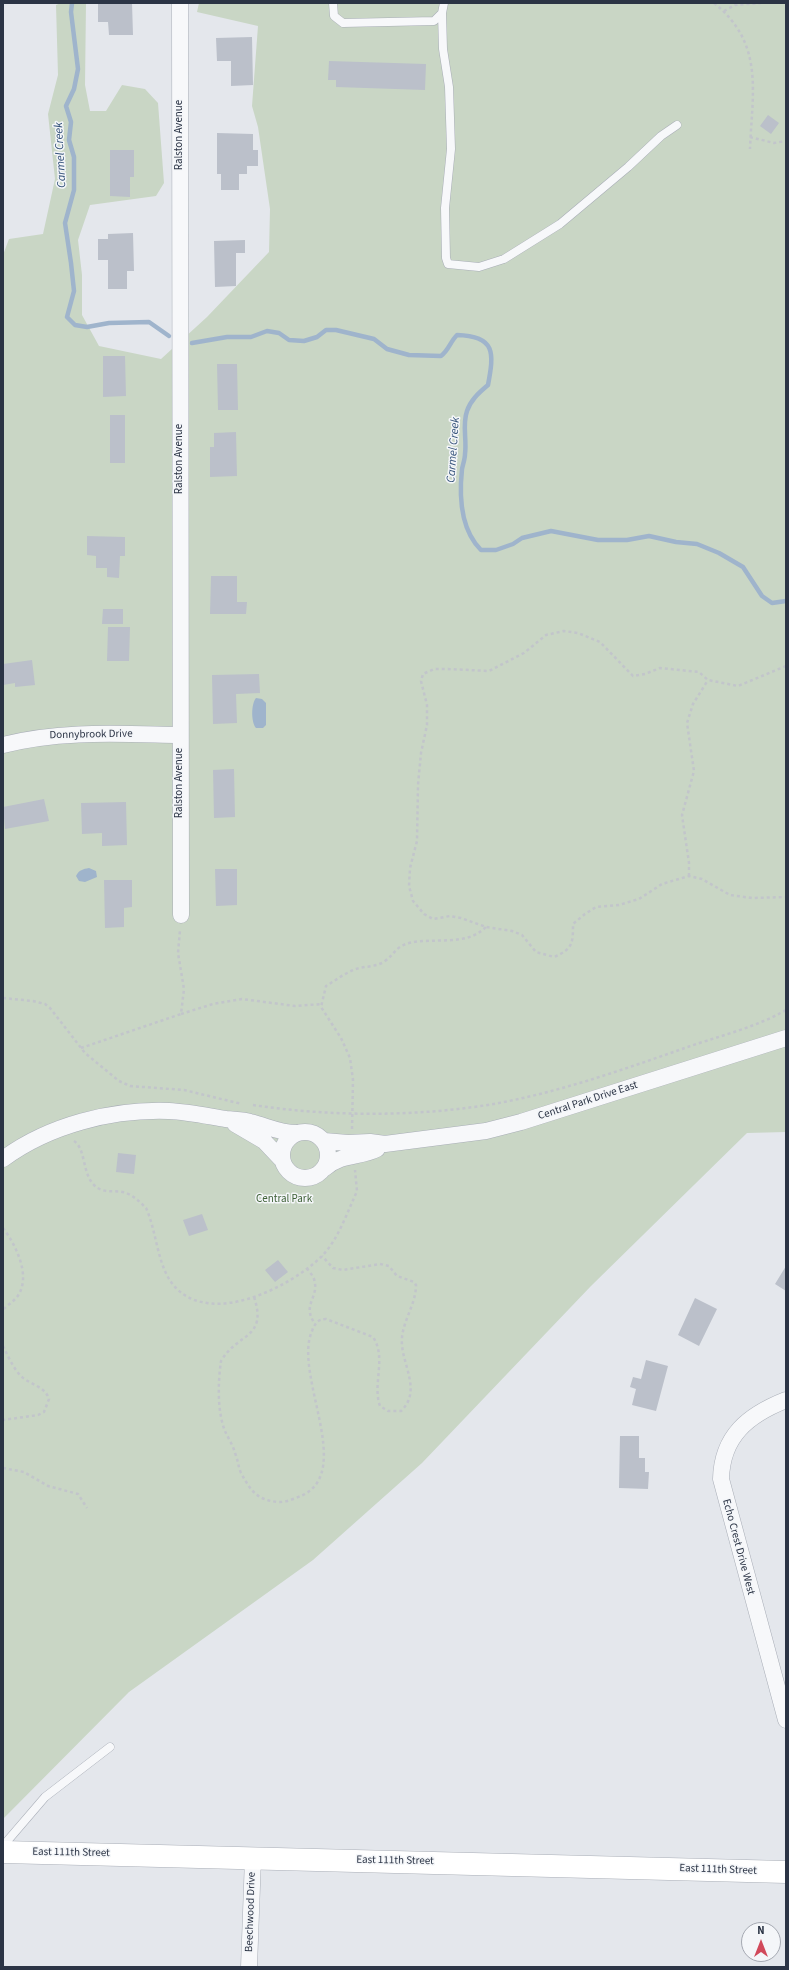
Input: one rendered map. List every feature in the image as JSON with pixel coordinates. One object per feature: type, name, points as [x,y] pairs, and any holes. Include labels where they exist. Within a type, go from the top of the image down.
[{"type":"main road","name":"East 111th Street","points":[[3,1852],[786,1872]]},
{"type":"street","name":"Ralston Avenue","points":[[180,3],[181,915]]},
{"type":"street","name":"Donnybrook Drive","points":[[3,745],[48,735],[180,735]]},
{"type":"street","name":"Central Park Drive East","points":[[3,1159],[12,1152],[51,1133],[99,1118],[134,1112],[168,1111],[250,1121],[278,1132],[297,1133],[304,1131],[312,1133],[324,1141],[348,1144],[370,1142],[385,1144],[486,1130],[521,1122],[786,1038]]},
{"type":"street","name":"Central Park Drive East","points":[[228,1119],[264,1141],[281,1159],[286,1170],[296,1177],[312,1177],[319,1174],[337,1160],[372,1152],[385,1144]]},
{"type":"street","points":[[281,1159],[281,1152],[286,1140],[297,1133]]},
{"type":"street","points":[[324,1141],[328,1154],[325,1168]]},
{"type":"street","name":"Echo Crest Drive West","points":[[786,1400],[772,1406],[745,1423],[735,1433],[724,1453],[721,1479],[786,1720]]},
{"type":"street","name":"Beechwood Drive","points":[[250,1967],[253,1858]]},
{"type":"lane","points":[[333,3],[334,16],[343,23],[434,21],[442,13]]},
{"type":"lane","points":[[444,3],[442,13],[443,49],[449,87],[452,149],[445,208],[446,258],[448,264],[479,267],[504,259],[560,224],[628,167],[661,136],[677,124]]},
{"type":"lane","points":[[3,1846],[45,1797],[110,1747]]},
{"type":"path","points":[[714,3],[724,11],[743,39],[753,67],[754,92],[750,149]]},
{"type":"path","points":[[724,11],[735,5],[761,3]]},
{"type":"path","points":[[750,137],[774,143],[786,141]]},
{"type":"path","points":[[786,666],[738,686],[708,680],[699,672],[660,668],[645,674],[633,676],[600,642],[578,633],[564,631],[546,635],[524,653],[489,671],[434,669],[423,674],[421,681],[427,705],[427,724],[421,753],[418,785],[417,841],[410,868],[409,886],[413,901],[424,914],[433,919],[450,916],[461,918],[486,927],[522,935],[536,952],[554,957],[566,952],[570,948],[573,937],[573,924],[590,910],[639,899],[662,884],[688,876],[702,879],[730,895],[752,898],[786,897]]},
{"type":"path","points":[[688,876],[690,863],[682,815],[694,771],[687,723],[693,704],[708,680]]},
{"type":"path","points":[[181,915],[178,953],[184,989],[181,1014]]},
{"type":"path","points":[[352,1131],[353,1080],[350,1058],[341,1038],[321,1007],[326,986],[356,969],[374,966],[385,961],[395,950],[409,943],[461,939],[481,932],[486,927]]},
{"type":"path","points":[[3,998],[45,1004],[50,1008],[81,1048],[107,1073],[130,1086],[184,1090],[228,1101],[295,1112],[408,1114],[500,1102],[538,1094],[638,1064],[759,1023],[786,1010]]},
{"type":"path","points":[[81,1048],[213,1004],[242,999],[295,1006],[322,1004]]},
{"type":"path","points":[[68,1139],[73,1140],[80,1146],[86,1174],[94,1185],[104,1191],[125,1192],[141,1202],[146,1208],[164,1266],[176,1288],[202,1302],[220,1304],[254,1297],[278,1287],[322,1256],[332,1244],[357,1191],[355,1167]]},
{"type":"path","points":[[3,1228],[16,1250],[22,1278],[22,1286],[17,1297],[3,1310]]},
{"type":"path","points":[[254,1297],[259,1319],[254,1330],[226,1353],[222,1361],[221,1418],[242,1474],[253,1491],[259,1497],[271,1502],[284,1502],[309,1492],[317,1482],[322,1469],[323,1438],[307,1360],[310,1335],[315,1324],[320,1319],[326,1319],[373,1337],[379,1352],[377,1397],[380,1406],[388,1411],[401,1411],[409,1404],[411,1390],[402,1346],[402,1336],[414,1299],[416,1285],[414,1282],[397,1276],[388,1266],[380,1264],[343,1270],[333,1268],[322,1256]]},
{"type":"path","points":[[307,1268],[314,1278],[315,1286],[309,1308],[310,1317],[315,1324]]},
{"type":"path","points":[[3,1346],[21,1375],[30,1384],[44,1390],[49,1399],[44,1412],[38,1415],[3,1420]]},
{"type":"path","points":[[3,1468],[24,1472],[48,1486],[78,1494],[84,1501],[87,1508]]},
{"type":"green space","name":"Central Park","points":[[61,3],[86,3],[85,85],[90,111],[106,111],[122,85],[145,89],[158,103],[164,183],[156,196],[90,205],[78,240],[82,275],[82,315],[99,346],[161,359],[207,317],[269,252],[270,209],[258,127],[252,106],[258,26],[197,12],[199,3],[786,3],[786,1132],[747,1133],[591,1286],[422,1463],[313,1560],[129,1692],[3,1819],[3,255],[9,239],[43,234],[55,179],[48,114],[58,75],[56,5]]},
{"type":"water","points":[[256,698],[262,699],[266,703],[266,725],[263,728],[256,728],[253,722],[252,709]]},
{"type":"water","points":[[89,868],[96,871],[97,877],[85,882],[79,881],[76,876],[78,872]]},
{"type":"building","points":[[98,3],[132,3],[133,35],[109,35],[108,22],[98,22]]},
{"type":"building","points":[[252,37],[253,85],[231,86],[231,61],[217,61],[216,38]]},
{"type":"building","points":[[329,61],[426,64],[425,90],[336,87],[336,80],[328,80]]},
{"type":"building","points":[[768,115],[779,123],[771,134],[760,126]]},
{"type":"building","points":[[217,133],[253,134],[253,150],[258,150],[258,166],[247,166],[247,174],[239,174],[239,190],[221,190],[221,174],[217,174]]},
{"type":"building","points":[[110,150],[134,150],[134,177],[130,177],[130,197],[110,196]]},
{"type":"building","points":[[133,233],[134,271],[127,271],[127,289],[108,289],[108,260],[98,260],[98,239],[108,239],[108,234]]},
{"type":"building","points":[[245,240],[245,253],[236,253],[236,286],[215,287],[214,241]]},
{"type":"building","points":[[103,356],[125,356],[126,396],[103,397]]},
{"type":"building","points":[[217,364],[237,364],[238,410],[218,410]]},
{"type":"building","points":[[110,415],[125,415],[125,463],[110,463]]},
{"type":"building","points":[[236,432],[237,476],[210,477],[210,447],[214,447],[214,433]]},
{"type":"building","points":[[87,536],[125,537],[125,556],[120,556],[119,578],[107,577],[107,568],[96,568],[96,556],[87,555]]},
{"type":"building","points":[[211,576],[237,576],[237,602],[247,602],[246,614],[210,614]]},
{"type":"building","points":[[103,609],[123,609],[123,624],[102,624]]},
{"type":"building","points":[[108,627],[130,627],[129,661],[107,661]]},
{"type":"building","points":[[32,660],[35,685],[15,687],[15,683],[3,685],[3,664]]},
{"type":"building","points":[[259,674],[260,693],[236,694],[237,723],[213,724],[212,675]]},
{"type":"building","points":[[234,769],[235,817],[214,818],[213,770]]},
{"type":"building","points":[[44,799],[49,821],[5,829],[3,807]]},
{"type":"building","points":[[126,802],[127,845],[102,846],[102,833],[82,834],[81,803]]},
{"type":"building","points":[[215,869],[237,869],[237,905],[216,906]]},
{"type":"building","points":[[104,880],[132,880],[132,907],[124,908],[124,927],[105,928]]},
{"type":"building","points":[[118,1153],[136,1155],[134,1174],[116,1172]]},
{"type":"building","points":[[202,1214],[208,1230],[189,1236],[183,1220]]},
{"type":"building","points":[[278,1260],[288,1272],[275,1282],[265,1270]]},
{"type":"building","points":[[786,1266],[786,1291],[775,1284]]},
{"type":"building","points":[[695,1298],[717,1309],[699,1346],[678,1335]]},
{"type":"building","points":[[646,1360],[668,1366],[656,1411],[632,1405],[636,1389],[630,1387],[633,1377],[641,1379]]},
{"type":"building","points":[[620,1436],[639,1436],[639,1458],[645,1458],[645,1472],[649,1472],[648,1489],[619,1488]]},
{"type":"waterway","name":"Carmel Creek","points":[[72,3],[71,12],[78,69],[74,89],[66,106],[71,122],[69,140],[74,157],[74,190],[65,223],[74,291],[67,317],[75,325],[87,327],[109,323],[149,322],[169,336]]},
{"type":"waterway","name":"Carmel Creek","points":[[192,343],[227,337],[251,337],[267,331],[279,333],[289,340],[304,341],[317,337],[326,330],[336,330],[374,339],[387,349],[409,355],[441,356],[457,335],[470,336],[479,339],[486,343],[489,348],[491,355],[490,374],[488,385],[473,399],[466,416],[465,458],[462,469],[461,501],[465,523],[474,542],[481,550],[496,550],[513,544],[522,538],[551,531],[598,540],[627,540],[649,536],[676,542],[697,544],[719,553],[743,567],[762,596],[772,603],[786,601]]}]
